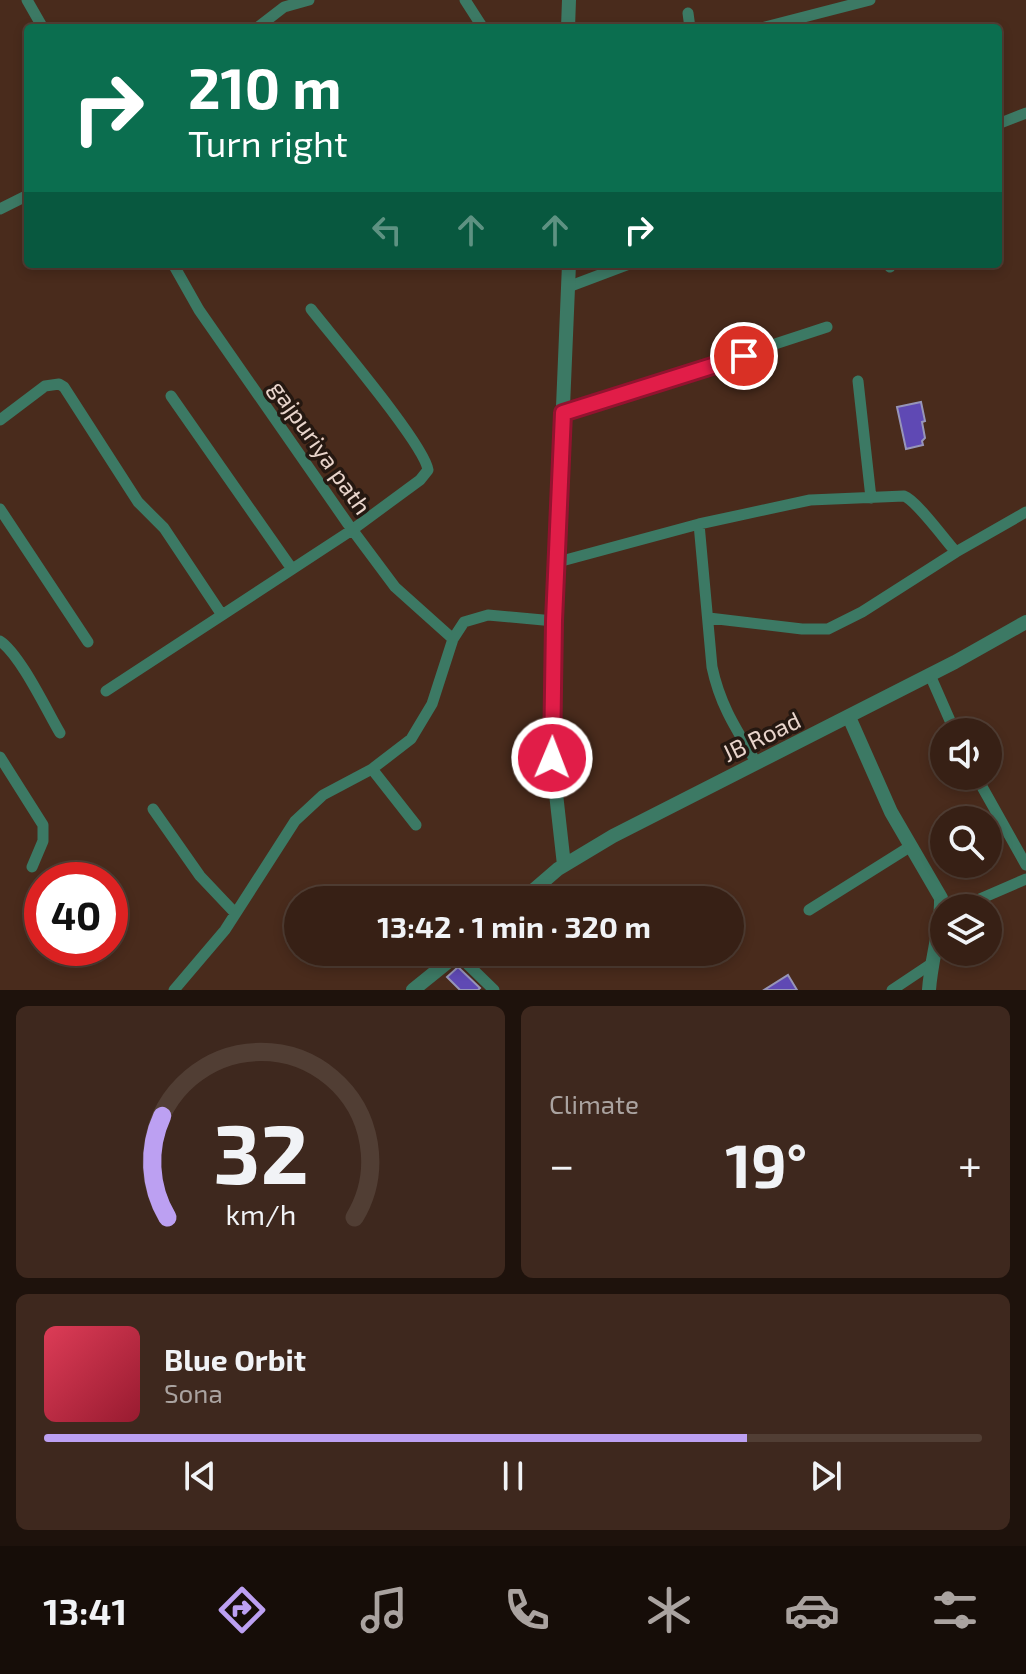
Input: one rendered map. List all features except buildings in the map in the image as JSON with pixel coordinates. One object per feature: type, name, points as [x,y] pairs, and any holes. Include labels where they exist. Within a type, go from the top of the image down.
[{"type":"street","points":[[27,0],[41,24]]},
{"type":"street","points":[[262,24],[284,7],[309,0]]},
{"type":"street","points":[[465,0],[480,24]]},
{"type":"street","points":[[568,24],[569,0]]},
{"type":"street","points":[[777,24],[870,0]]},
{"type":"street","points":[[688,13],[689,24]]},
{"type":"street","points":[[1002,122],[1026,113]]},
{"type":"street","points":[[0,209],[24,197]]},
{"type":"street","name":"gajpuriya path","points":[[175,268],[199,310],[352,530],[395,587],[453,639]]},
{"type":"street","points":[[564,865],[552,758],[554,621],[569,268]]},
{"type":"street","points":[[568,287],[618,268]]},
{"type":"street","points":[[106,691],[352,530],[425,475],[428,466],[406,430],[311,309]]},
{"type":"street","points":[[563,413],[827,327]]},
{"type":"street","points":[[858,381],[871,498]]},
{"type":"street","points":[[0,420],[45,386],[59,384],[64,387],[138,502],[164,528],[222,615]]},
{"type":"street","points":[[171,396],[292,569]]},
{"type":"street","points":[[558,562],[699,524],[810,500],[871,498],[911,498],[956,552]]},
{"type":"street","points":[[0,509],[88,642]]},
{"type":"street","points":[[709,618],[828,629],[862,612],[1026,512]]},
{"type":"street","points":[[699,524],[712,667],[717,689],[723,707],[756,762]]},
{"type":"street","points":[[174,990],[225,930],[295,821],[323,795],[372,769],[411,739],[439,688],[453,639],[464,622],[488,615],[554,621]]},
{"type":"street","name":"JB Road","points":[[539,886],[564,865],[613,836],[849,717],[1026,622]]},
{"type":"street","points":[[0,641],[22,667],[60,733]]},
{"type":"street","points":[[930,675],[949,718]]},
{"type":"street","points":[[849,717],[871,769],[939,894]]},
{"type":"street","points":[[0,757],[43,825],[43,841],[34,862]]},
{"type":"street","points":[[372,769],[416,825]]},
{"type":"street","points":[[984,790],[1026,865]]},
{"type":"street","points":[[153,809],[200,876],[235,913]]},
{"type":"street","points":[[809,910],[911,846]]},
{"type":"street","points":[[991,894],[1026,879]]},
{"type":"street","points":[[892,990],[930,965]]},
{"type":"street","points":[[413,990],[443,966]]},
{"type":"street","points":[[471,966],[494,990]]},
{"type":"street","points":[[929,990],[931,966]]},
{"type":"route","points":[[552,758],[563,413],[744,356]]}]
